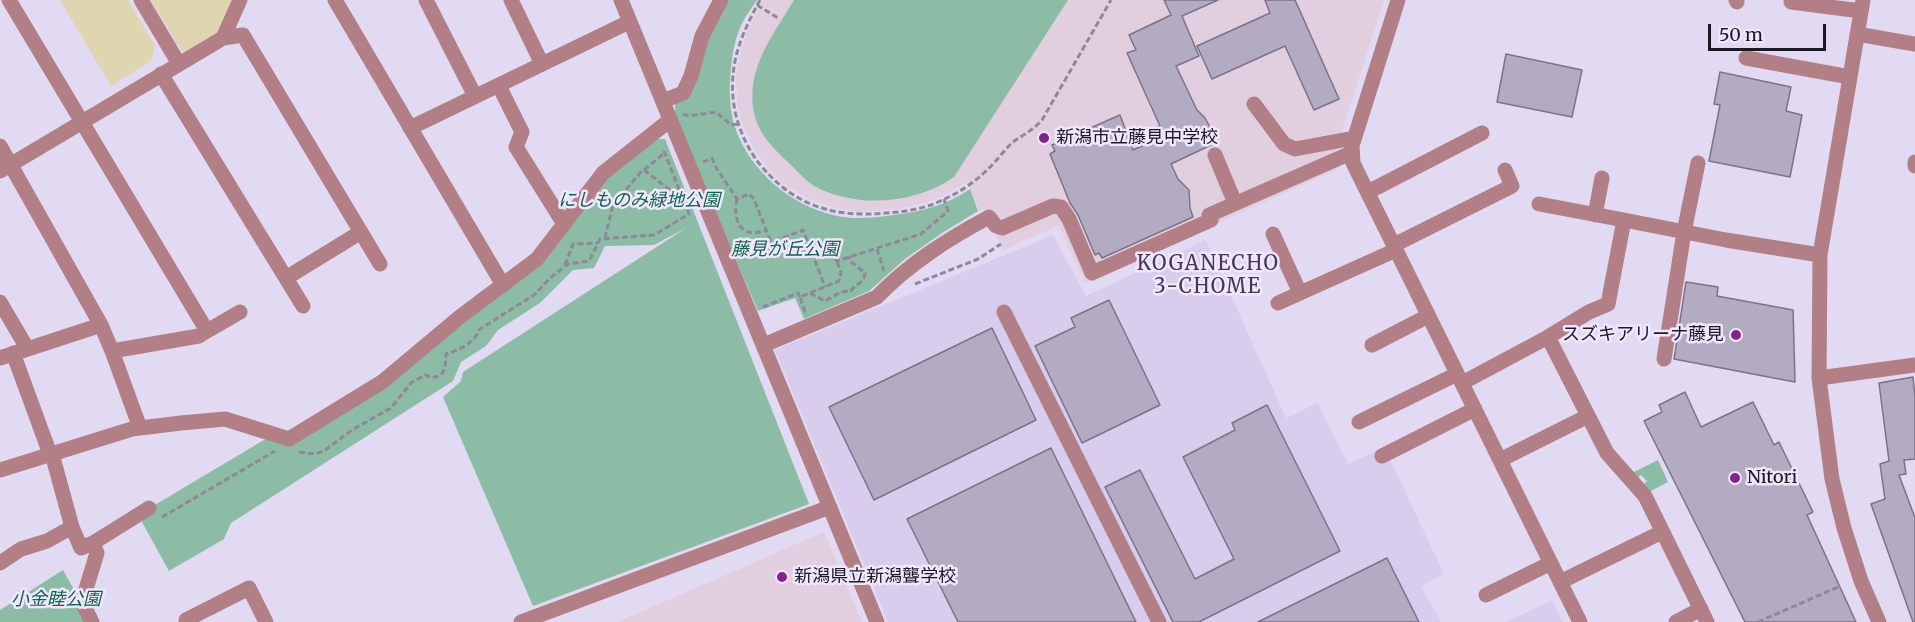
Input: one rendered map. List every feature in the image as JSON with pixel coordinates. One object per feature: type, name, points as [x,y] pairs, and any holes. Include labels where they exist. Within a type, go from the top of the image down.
[{"type":"street","points":[[9,0],[207,331]]},
{"type":"street","points":[[141,0],[178,64]]},
{"type":"street","points":[[223,38],[240,0]]},
{"type":"street","points":[[335,0],[503,285]]},
{"type":"street","points":[[426,0],[475,96]]},
{"type":"street","points":[[511,0],[542,64]]},
{"type":"street","points":[[621,0],[663,101],[673,116],[878,622]]},
{"type":"street","points":[[663,101],[683,93],[691,76],[702,36],[721,0]]},
{"type":"street","points":[[1398,0],[1353,145],[1353,163],[1580,622]]},
{"type":"street","points":[[1791,2],[1862,5],[1820,255],[1819,378],[1832,479],[1844,528],[1861,581],[1879,622]]},
{"type":"street","points":[[410,128],[630,22]]},
{"type":"street","points":[[1857,34],[1915,44]]},
{"type":"street","points":[[5,167],[223,38],[243,35],[380,264]]},
{"type":"street","points":[[1746,58],[1850,77]]},
{"type":"street","points":[[161,74],[303,306]]},
{"type":"street","points":[[499,86],[522,132],[516,147],[564,225]]},
{"type":"street","points":[[1254,104],[1289,148],[1353,145]]},
{"type":"street","points":[[0,470],[140,428],[225,420],[290,439],[382,382],[461,316],[537,259],[603,173],[673,116]]},
{"type":"street","points":[[1368,192],[1482,134]]},
{"type":"street","points":[[764,345],[877,297],[899,285],[928,252],[989,217],[996,226],[1002,228],[1053,206],[1061,207],[1069,219],[1092,273],[1211,220],[1209,215],[1353,145]]},
{"type":"street","points":[[0,146],[5,167],[101,325],[140,428]]},
{"type":"street","points":[[1215,155],[1235,203]]},
{"type":"street","points":[[1664,359],[1684,232],[1698,163]]},
{"type":"street","points":[[1278,303],[1395,247],[1512,186],[1505,170]]},
{"type":"street","points":[[1595,214],[1602,178]]},
{"type":"street","points":[[1539,204],[1820,255]]},
{"type":"street","points":[[1359,422],[1548,337],[1589,312],[1608,304],[1624,220]]},
{"type":"street","points":[[286,278],[361,232]]},
{"type":"street","points":[[1273,234],[1300,293]]},
{"type":"street","points":[[0,302],[13,353],[51,454],[72,527],[81,548],[149,508]]},
{"type":"street","points":[[112,351],[199,336],[240,312]]},
{"type":"street","points":[[1004,312],[1159,622]]},
{"type":"street","points":[[1372,345],[1428,316]]},
{"type":"street","points":[[13,353],[101,325]]},
{"type":"street","points":[[1548,337],[1607,453],[1645,496],[1704,616],[1676,622]]},
{"type":"street","points":[[1819,378],[1915,364]]},
{"type":"street","points":[[1382,456],[1475,409]]},
{"type":"street","points":[[1500,460],[1588,416]]},
{"type":"street","points":[[521,622],[830,507]]},
{"type":"street","points":[[0,563],[21,549],[47,541],[72,527]]},
{"type":"street","points":[[1560,582],[1662,532]]},
{"type":"street","points":[[92,622],[82,602],[97,553],[93,543]]},
{"type":"street","points":[[1486,595],[1551,563]]},
{"type":"street","points":[[188,622],[186,620],[249,588],[266,622]]},
{"type":"path","points":[[760,0],[744,30],[734,65],[733,91],[739,124],[752,153],[774,180],[804,202],[826,210],[854,215],[913,210],[944,199],[976,180],[1012,143],[1034,129],[1042,120],[1112,0]]},
{"type":"path","points":[[758,5],[778,18]]},
{"type":"path","points":[[673,116],[716,112],[731,125],[739,124]]},
{"type":"path","points":[[297,452],[315,454],[324,451],[352,430],[391,408],[411,383],[425,375],[432,378],[441,375],[445,368],[446,354],[468,345],[476,338],[480,329],[534,295],[568,264],[589,261],[600,239],[605,239],[654,235],[689,214],[664,151],[613,205],[605,239]]},
{"type":"path","points":[[701,162],[712,158],[737,199],[736,221],[742,228],[751,233],[766,230]]},
{"type":"path","points":[[644,170],[681,196]]},
{"type":"path","points":[[737,199],[749,194],[754,200],[771,242]]},
{"type":"path","points":[[837,261],[921,234],[948,211],[944,199]]},
{"type":"path","points":[[739,254],[803,230],[825,287]]},
{"type":"path","points":[[564,267],[573,244],[597,243]]},
{"type":"path","points":[[877,249],[882,268],[899,285],[978,259],[1002,243]]},
{"type":"path","points":[[811,326],[800,297],[839,281],[841,272],[831,253],[817,250],[812,252]]},
{"type":"path","points":[[810,293],[825,301],[841,292],[851,291],[853,287],[860,284],[865,273],[850,261],[849,256]]},
{"type":"path","points":[[149,508],[156,521],[279,449]]},
{"type":"path","points":[[1758,622],[1838,587]]},
{"type":"shaded area","name":"新潟市立藤見中学校","points":[[763,0],[1384,0],[1335,153],[1340,168],[1085,283],[1059,225],[1003,250],[985,209],[979,211],[967,182],[927,202],[899,209],[855,212],[809,199],[781,182],[756,153],[742,124],[737,103],[736,72],[741,51],[747,31]]},
{"type":"shaded area","points":[[1053,235],[1086,296],[1206,240],[1286,418],[1318,403],[1348,464],[1384,447],[1444,574],[1421,586],[1441,622],[888,622],[775,350]]},
{"type":"shaded area","name":"新潟県立新潟聾学校","points":[[824,532],[862,622],[618,622]]},
{"type":"shaded area","points":[[1552,600],[1563,622],[1506,622]]},
{"type":"green space","name":"藤見が丘公園","points":[[727,0],[757,0],[742,24],[735,43],[730,75],[731,105],[733,120],[741,143],[761,171],[773,183],[802,203],[840,217],[870,218],[913,212],[943,203],[970,189],[978,211],[905,259],[869,291],[804,319],[795,298],[758,311],[675,117],[675,102],[694,87],[707,39]]},
{"type":"green space","points":[[794,0],[1068,0],[954,177],[939,186],[904,198],[867,200],[831,193],[811,184],[766,139],[756,121],[752,99],[755,74],[769,41]]},
{"type":"green space","name":"にしものみ緑地公園","points":[[646,139],[665,139],[809,504],[533,606],[443,397],[461,381],[463,372],[686,228],[654,245],[605,246],[594,268],[573,270],[540,303],[498,330],[486,346],[461,362],[453,381],[231,523],[224,539],[169,571],[138,515],[269,437],[290,439],[382,382],[537,259],[603,173]]},
{"type":"green space","points":[[1658,460],[1668,482],[1649,492],[1643,485],[1647,481],[1641,475],[1637,478],[1632,473]]},
{"type":"green space","name":"小金睦公園","points":[[63,570],[92,622],[0,622],[0,610]]},
{"type":"sand","points":[[60,0],[128,0],[155,45],[151,61],[111,86]]},
{"type":"sand","points":[[151,0],[234,0],[220,33],[184,55]]},
{"type":"building","points":[[1164,0],[1218,0],[1182,16],[1199,56],[1176,66],[1197,110],[1211,129],[1211,145],[1171,164],[1178,179],[1189,190],[1193,217],[1102,258],[1099,253],[1095,255],[1078,215],[1070,203],[1050,154],[1055,151],[1052,145],[1120,115],[1133,150],[1155,140],[1151,130],[1160,126],[1127,53],[1136,50],[1129,35],[1171,15]]},
{"type":"building","points":[[1265,0],[1295,0],[1339,99],[1314,110],[1285,46],[1212,79],[1197,46],[1270,13]]},
{"type":"building","points":[[1506,54],[1582,70],[1572,117],[1497,102]]},
{"type":"building","points":[[1720,72],[1791,87],[1786,111],[1802,115],[1790,177],[1709,161],[1720,105],[1714,104]]},
{"type":"building","name":"スズキアリーナ藤見","points":[[1686,282],[1718,287],[1717,296],[1793,310],[1795,382],[1674,359]]},
{"type":"building","points":[[1109,300],[1160,405],[1082,443],[1035,346],[1075,327],[1071,318]]},
{"type":"building","points":[[992,328],[1036,420],[874,500],[829,407]]},
{"type":"building","points":[[1913,377],[1915,459],[1904,460],[1906,474],[1899,475],[1915,518],[1915,622],[1913,622],[1871,504],[1885,499],[1880,464],[1889,461],[1879,383]]},
{"type":"building","name":"Nitori","points":[[1685,392],[1701,427],[1753,402],[1774,445],[1779,442],[1813,512],[1807,515],[1856,622],[1745,622],[1644,421],[1662,412],[1659,405]]},
{"type":"building","points":[[1267,405],[1340,551],[1199,622],[1173,622],[1105,487],[1140,470],[1195,579],[1234,559],[1183,457],[1235,430],[1232,423]]},
{"type":"building","points":[[1051,448],[1136,622],[958,622],[907,519]]},
{"type":"building","points":[[1387,558],[1419,622],[1258,622]]},
{"type":"place","name":"新潟市立藤見中学校","points":[[1044,138]]},
{"type":"place","name":"スズキアリーナ藤見","points":[[1736,335]]},
{"type":"place","name":"Nitori","points":[[1735,478]]},
{"type":"place","name":"新潟県立新潟聾学校","points":[[782,577]]},
{"type":"district","name":"KOGANECHO 3-CHOME","points":[[1208,276]]}]
